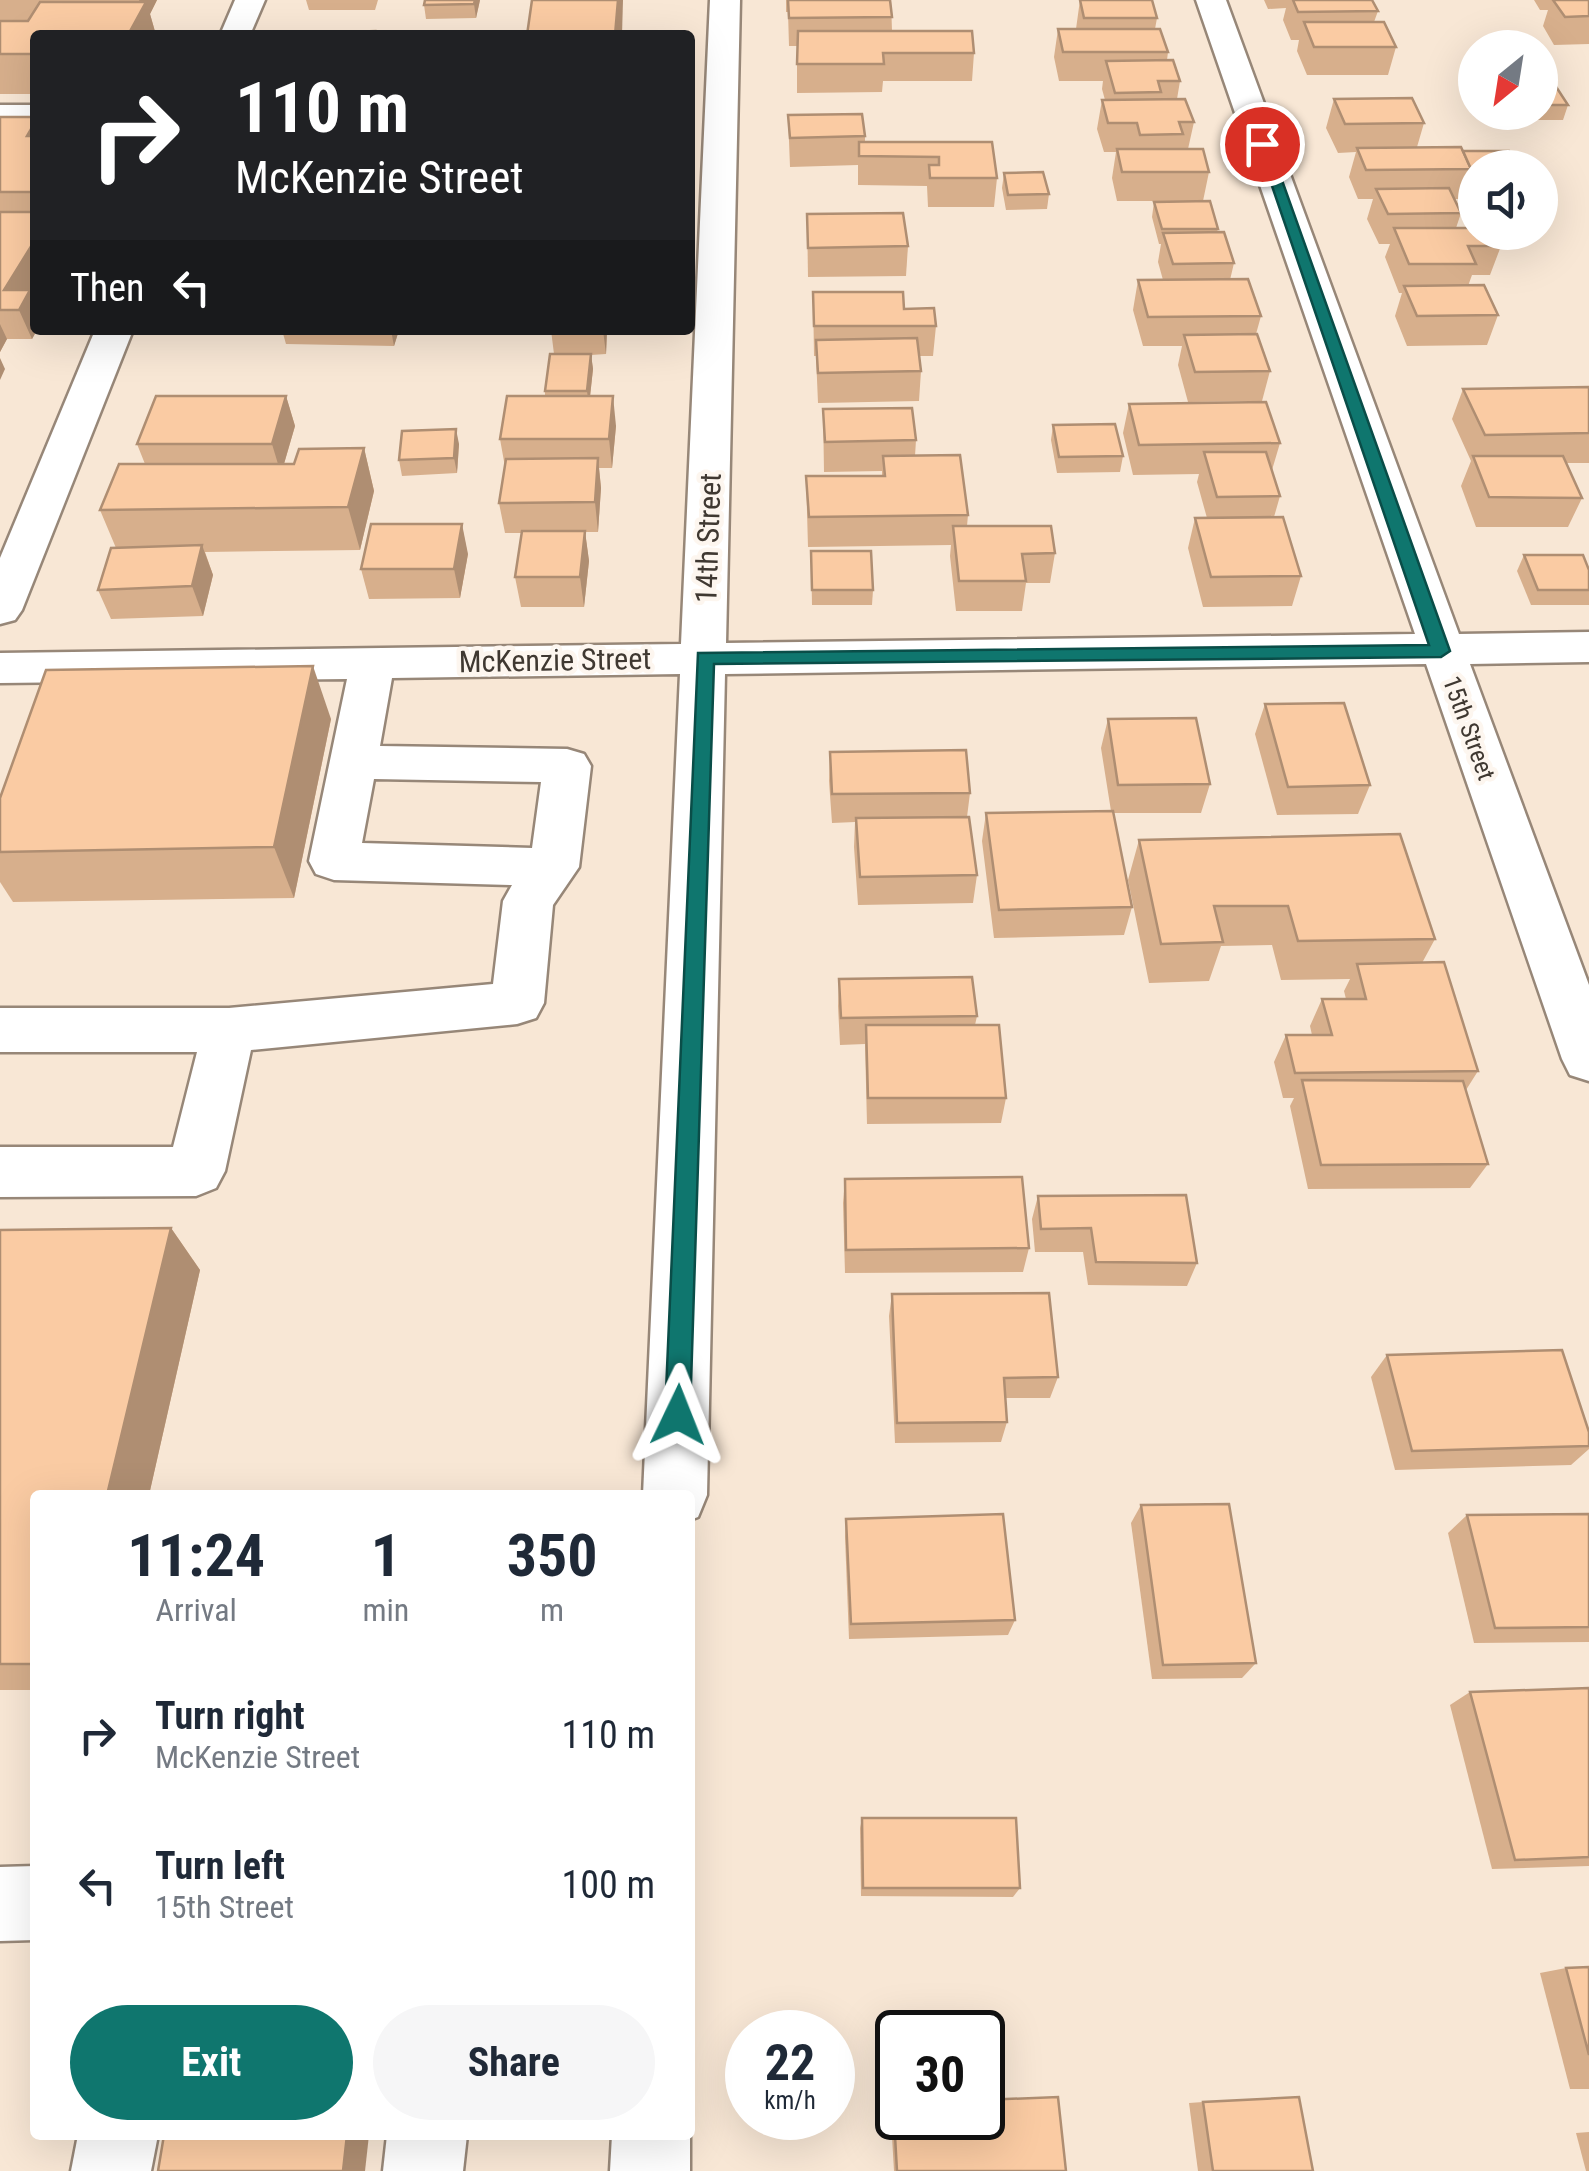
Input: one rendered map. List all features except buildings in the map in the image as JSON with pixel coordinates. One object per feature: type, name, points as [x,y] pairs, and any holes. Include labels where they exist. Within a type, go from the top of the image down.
[{"type":"street","points":[[238,30],[250,0]]},
{"type":"street","name":"14th Street","points":[[674,1490],[725,0]]},
{"type":"street","name":"15th Street","points":[[1211,0],[1589,1059]]},
{"type":"street","points":[[0,115],[30,115]]},
{"type":"street","points":[[0,610],[112,335]]},
{"type":"street","name":"McKenzie Street","points":[[0,668],[1589,648]]},
{"type":"street","points":[[373,662],[334,861],[554,867]]},
{"type":"street","points":[[0,1030],[229,1030],[516,1003],[528,901],[554,867],[567,766],[353,762]]},
{"type":"street","points":[[0,1172],[196,1171],[229,1030]]},
{"type":"street","points":[[0,1904],[30,1902]]},
{"type":"street","points":[[111,2171],[117,2140]]},
{"type":"street","points":[[423,2171],[426,2140]]},
{"type":"street","points":[[650,2171],[652,2140]]},
{"type":"route","points":[[678,1415],[704,658],[1441,651],[1262,144]]}]
